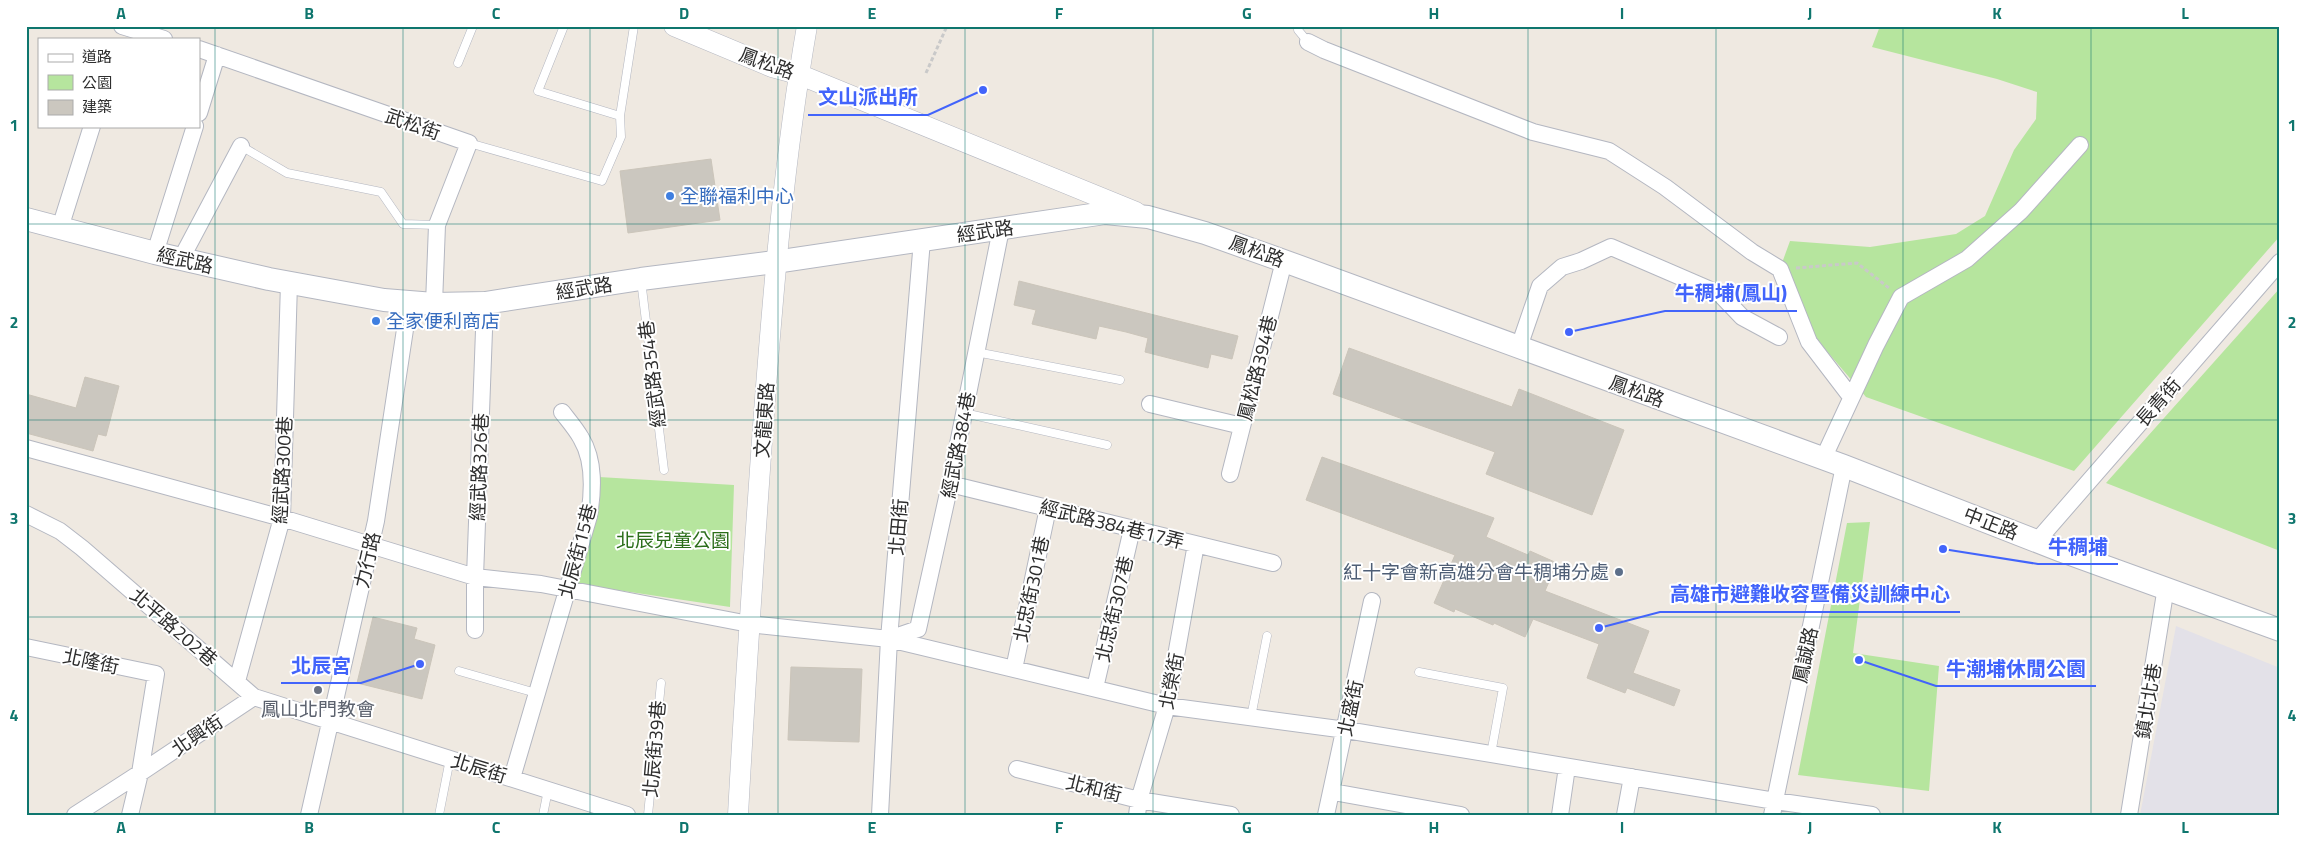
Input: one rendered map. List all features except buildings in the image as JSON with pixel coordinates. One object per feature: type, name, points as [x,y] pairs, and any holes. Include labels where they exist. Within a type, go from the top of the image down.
[{"type":"main road","name":"經武路","points":[[26,219],[155,253],[289,282],[409,303],[434,304],[485,303],[641,278],[775,262],[1105,214],[1148,217]]},
{"type":"main road","name":"鳳松路","points":[[1148,217],[1205,233],[1284,261],[1844,466]]},
{"type":"main road","name":"中正路","points":[[1844,466],[2037,541],[2280,630]]},
{"type":"street","points":[[122,26],[161,38]]},
{"type":"street","name":"鳳松路","points":[[674,26],[772,67],[798,74],[1148,217]]},
{"type":"street","name":"文龍東路","points":[[738,815],[749,624],[775,262],[798,74],[807,26]]},
{"type":"street","points":[[1308,42],[1533,132],[1609,151],[1665,187],[1752,252],[1780,269],[1809,342],[1851,397]]},
{"type":"street","name":"武松街","points":[[200,49],[470,143]]},
{"type":"street","points":[[200,110],[217,55]]},
{"type":"street","points":[[60,228],[91,128]]},
{"type":"street","points":[[155,253],[194,128]]},
{"type":"street","points":[[434,304],[438,225],[470,143]]},
{"type":"street","points":[[1823,458],[1901,297],[1967,259],[2021,211],[2080,145]]},
{"type":"street","points":[[181,259],[241,146]]},
{"type":"street","name":"經武路384巷","points":[[888,639],[918,629],[950,484],[1001,229]]},
{"type":"street","name":"北田街","points":[[880,815],[888,639],[922,240]]},
{"type":"street","points":[[1519,347],[1540,286],[1562,267],[1581,261],[1611,247],[1720,294],[1742,317],[1779,337]]},
{"type":"street","name":"鳳松路394巷","points":[[1230,474],[1284,261]]},
{"type":"street","name":"長青街","points":[[2037,541],[2280,262]]},
{"type":"street","name":"經武路300巷","points":[[237,682],[282,518],[289,282]]},
{"type":"street","name":"力行路","points":[[309,815],[376,521],[409,303]]},
{"type":"street","name":"經武路326巷","points":[[475,630],[475,577],[485,303]]},
{"type":"street","points":[[1150,404],[1242,426]]},
{"type":"street","name":"北辰街15巷","points":[[512,778],[588,516],[592,495],[591,466],[582,439],[562,412]]},
{"type":"street","points":[[26,448],[282,518],[475,577],[567,589],[749,624],[888,639],[1167,706],[1346,730],[1632,777],[1774,808],[1872,815]]},
{"type":"street","name":"鳳誠路","points":[[1774,808],[1844,466]]},
{"type":"street","name":"經武路384巷17弄","points":[[950,484],[1273,563]]},
{"type":"street","name":"北忠街301巷","points":[[1014,669],[1048,508]]},
{"type":"street","name":"北平路202巷","points":[[26,514],[60,531],[75,543],[254,697],[330,721]]},
{"type":"street","name":"北忠街307巷","points":[[1095,688],[1132,529]]},
{"type":"street","name":"北榮街","points":[[1138,807],[1167,706],[1196,544]]},
{"type":"street","name":"鎮北北巷","points":[[2129,815],[2166,588]]},
{"type":"street","name":"北盛街","points":[[1326,815],[1333,792],[1372,601]]},
{"type":"street","name":"北隆街","points":[[26,647],[156,674]]},
{"type":"street","name":"北興街","points":[[130,815],[140,773],[156,674]]},
{"type":"street","name":"北興街","points":[[140,773],[254,697]]},
{"type":"street","name":"北辰街","points":[[330,721],[627,815]]},
{"type":"street","points":[[1560,815],[1567,767]]},
{"type":"street","name":"北和街","points":[[1017,769],[1138,807],[1230,815]]},
{"type":"street","points":[[75,815],[140,773]]},
{"type":"street","points":[[1625,815],[1632,777]]},
{"type":"street","points":[[1333,792],[1461,815]]},
{"type":"lane","points":[[458,63],[473,26]]},
{"type":"lane","points":[[564,26],[538,91],[620,116]]},
{"type":"lane","points":[[470,143],[602,181],[621,136],[620,116],[634,26]]},
{"type":"lane","points":[[1298,26],[1298,30],[1308,42]]},
{"type":"lane","points":[[241,146],[287,173],[381,192],[403,224],[438,225]]},
{"type":"lane","name":"經武路354巷","points":[[641,278],[664,470]]},
{"type":"lane","points":[[976,352],[1120,380]]},
{"type":"lane","points":[[964,414],[1106,445]]},
{"type":"lane","points":[[1251,717],[1266,636]]},
{"type":"lane","points":[[459,671],[536,693]]},
{"type":"lane","points":[[1419,672],[1504,688],[1491,754]]},
{"type":"lane","name":"北辰街39巷","points":[[648,815],[660,683]]},
{"type":"lane","points":[[439,815],[450,759]]},
{"type":"lane","points":[[542,815],[548,790]]},
{"type":"path","points":[[926,73],[947,26]]},
{"type":"path","points":[[1780,269],[1857,263],[1901,297]]},
{"type":"shaded area","points":[[2176,626],[2280,668],[2280,815],[2140,815]]},
{"type":"green space","points":[[1880,26],[2280,26],[2280,236],[2074,471],[1866,397],[1807,328],[1782,263],[1790,241],[1870,247],[1956,234],[1985,216],[2014,150],[2036,119],[2037,92],[1997,79],[1872,47]]},
{"type":"green space","points":[[2280,288],[2280,551],[2106,483]]},
{"type":"green space","name":"北辰兒童公園","points":[[599,477],[734,485],[730,607],[577,584],[600,501]]},
{"type":"green space","points":[[1870,522],[1853,653],[1939,666],[1929,791],[1798,775],[1847,523]]},
{"type":"place","name":"文山派出所","points":[[983,90]]},
{"type":"place","name":"全聯福利中心","points":[[670,196]]},
{"type":"place","name":"全家便利商店","points":[[376,321]]},
{"type":"place","name":"牛稠埔(鳳山)","points":[[1569,332]]},
{"type":"place","name":"牛稠埔","points":[[1943,549]]},
{"type":"place","name":"紅十字會新高雄分會牛稠埔分處","points":[[1619,572]]},
{"type":"place","name":"高雄市避難收容暨備災訓練中心","points":[[1599,628]]},
{"type":"place","name":"牛潮埔休閒公園","points":[[1859,660]]},
{"type":"place","name":"北辰宮","points":[[420,664]]},
{"type":"place","name":"鳳山北門教會","points":[[318,690]]}]
